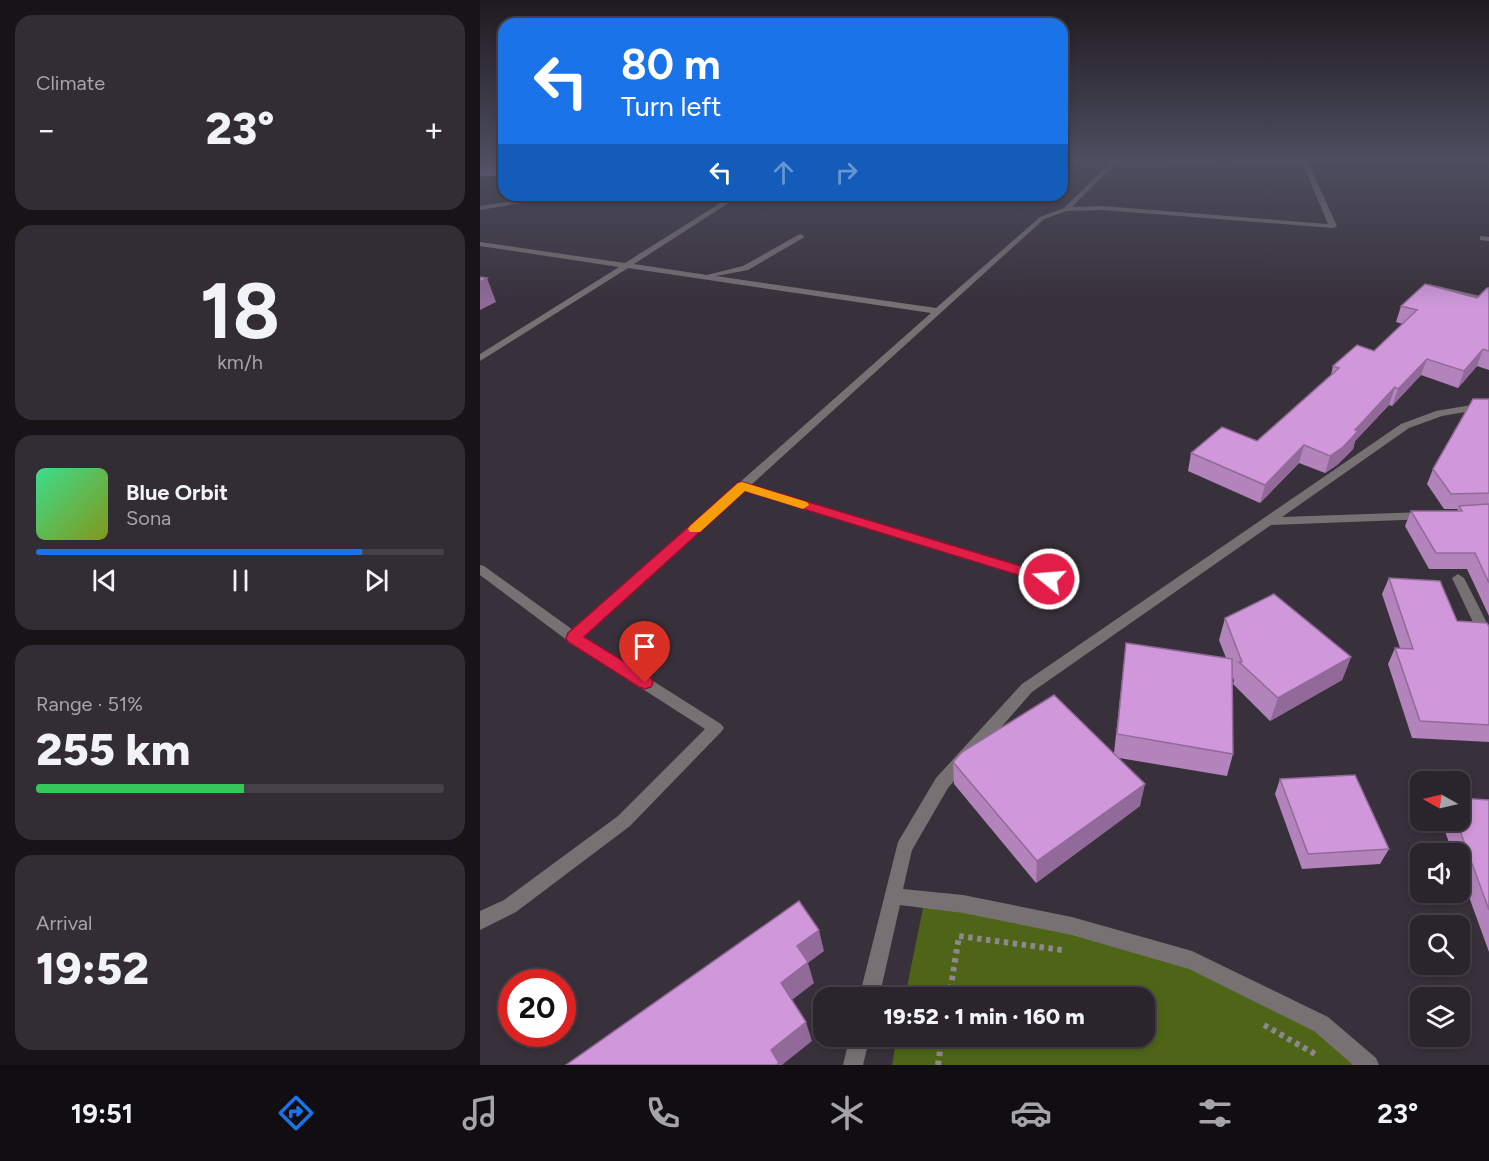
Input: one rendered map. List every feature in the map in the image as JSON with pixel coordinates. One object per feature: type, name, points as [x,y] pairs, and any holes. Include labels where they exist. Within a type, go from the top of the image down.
[{"type":"street","points":[[480,358],[716,209]]},
{"type":"street","points":[[573,638],[1042,218],[1066,209],[1077,209]]},
{"type":"street","points":[[1111,209],[1333,226],[1325,209]]},
{"type":"street","points":[[701,277],[745,268],[800,236]]},
{"type":"street","points":[[480,244],[937,311]]},
{"type":"street","points":[[1432,286],[1489,301]]},
{"type":"street","points":[[872,987],[904,848],[942,783],[1027,688],[1405,426],[1440,413],[1489,405]]},
{"type":"street","points":[[742,486],[1049,579]]},
{"type":"street","points":[[1266,521],[1442,515]]},
{"type":"street","points":[[480,569],[573,638],[717,728],[624,821],[510,906],[480,921]]},
{"type":"street","points":[[1458,578],[1489,641]]},
{"type":"street","points":[[894,896],[963,904],[1072,926],[1192,960],[1321,1024],[1369,1065]]},
{"type":"street","points":[[853,1065],[857,1047]]},
{"type":"path","points":[[951,987],[959,936],[1065,951]]},
{"type":"path","points":[[1255,1020],[1323,1060]]},
{"type":"path","points":[[938,1065],[940,1047]]},
{"type":"green space","points":[[925,898],[1137,938],[1244,984],[1368,1065],[892,1065],[895,1047],[1155,1047],[1155,987],[907,987]]},
{"type":"building","points":[[1425,284],[1477,298],[1489,288],[1489,351],[1483,349],[1464,371],[1427,359],[1398,389],[1395,387],[1355,430],[1358,431],[1343,447],[1330,456],[1304,445],[1265,485],[1191,453],[1222,427],[1257,441],[1339,368],[1333,366],[1357,345],[1374,351],[1417,310],[1401,306]]},
{"type":"building","points":[[1473,399],[1489,399],[1489,493],[1451,494],[1433,469]]},
{"type":"building","points":[[1489,504],[1489,583],[1475,553],[1436,553],[1411,511],[1462,511],[1459,506]]},
{"type":"building","points":[[1389,578],[1440,581],[1457,621],[1487,623],[1489,627],[1489,725],[1420,721],[1395,648],[1413,649]]},
{"type":"building","points":[[1274,594],[1351,657],[1278,698],[1239,662],[1242,662],[1225,618]]},
{"type":"building","points":[[1126,643],[1232,659],[1233,754],[1117,734]]},
{"type":"building","points":[[1054,695],[1145,784],[1037,861],[953,762],[962,752]]},
{"type":"building","points":[[1355,775],[1389,849],[1308,854],[1280,779]]},
{"type":"building","points":[[1470,799],[1489,800],[1489,910],[1470,858],[1470,843],[1464,843],[1460,831],[1470,831]]},
{"type":"building","points":[[799,901],[819,930],[797,946],[808,962],[781,983],[806,1022],[771,1050],[779,1063],[776,1065],[566,1065]]},
{"type":"slow traffic","points":[[695,529],[742,486],[803,505]]},
{"type":"route","points":[[645,683],[573,638],[742,486],[1049,579]]}]
